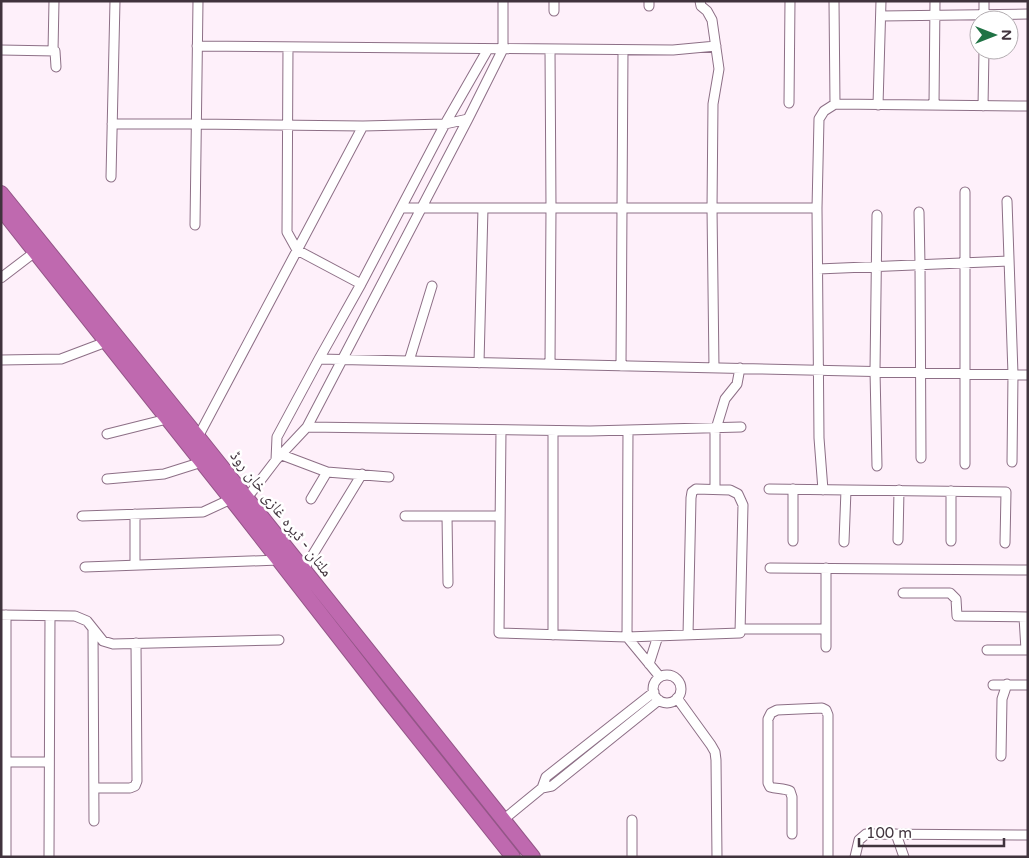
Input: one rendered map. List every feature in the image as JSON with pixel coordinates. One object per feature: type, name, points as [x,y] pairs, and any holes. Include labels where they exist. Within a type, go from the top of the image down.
[{"type":"highway","name":"ملتان - ڈیرہ غازی خان روڈ","points":[[1,193],[198,436],[532,857]]},
{"type":"highway","name":"ملتان - ڈیرہ غازی خان روڈ","points":[[1,209],[513,857]]},
{"type":"highway","points":[[445,772],[457,762]]},
{"type":"street","points":[[54,1],[53,50],[55,51],[56,66]]},
{"type":"street","points":[[111,177],[115,1]]},
{"type":"street","points":[[195,225],[198,1]]},
{"type":"street","points":[[247,498],[307,427],[468,119],[503,49],[503,1]]},
{"type":"street","points":[[700,1],[701,6],[708,11],[712,20],[720,69],[713,104],[714,368]]},
{"type":"street","points":[[789,104],[790,1]]},
{"type":"street","points":[[834,1],[835,104]]},
{"type":"street","points":[[878,105],[881,1]]},
{"type":"street","points":[[934,105],[935,1]]},
{"type":"street","points":[[880,16],[969,17]]},
{"type":"street","points":[[197,46],[550,50],[673,50],[716,46]]},
{"type":"street","points":[[288,47],[287,232],[297,250],[361,284]]},
{"type":"street","points":[[279,458],[277,437],[488,49]]},
{"type":"street","points":[[1,50],[53,50]]},
{"type":"street","points":[[550,50],[550,364]]},
{"type":"street","points":[[621,366],[623,50]]},
{"type":"street","points":[[984,60],[984,106]]},
{"type":"street","points":[[823,490],[819,438],[817,208],[819,119],[824,111],[835,104],[1028,106]]},
{"type":"street","points":[[112,124],[363,126],[446,124],[468,119]]},
{"type":"street","points":[[198,436],[363,126]]},
{"type":"street","points":[[965,192],[965,464]]},
{"type":"street","points":[[1008,201],[1013,374],[1012,462]]},
{"type":"street","points":[[402,208],[817,208]]},
{"type":"street","points":[[479,363],[483,208]]},
{"type":"street","points":[[919,212],[920,458]]},
{"type":"street","points":[[877,215],[875,371],[877,466]]},
{"type":"street","points":[[1,278],[35,252]]},
{"type":"street","points":[[818,269],[1009,261]]},
{"type":"street","points":[[410,361],[432,286]]},
{"type":"street","points":[[1,360],[61,359],[106,342]]},
{"type":"street","points":[[318,359],[1028,375]]},
{"type":"street","points":[[715,489],[714,432],[725,398],[737,384],[740,368]]},
{"type":"street","points":[[107,434],[167,419]]},
{"type":"street","points":[[307,427],[501,430],[628,430],[741,427]]},
{"type":"street","points":[[501,430],[499,634],[627,637],[740,634],[743,505],[738,494],[730,490],[696,489],[692,492],[688,635]]},
{"type":"street","points":[[553,430],[553,635]]},
{"type":"street","points":[[628,430],[627,637],[660,677]]},
{"type":"street","points":[[279,458],[327,472],[389,477]]},
{"type":"street","points":[[107,479],[164,474],[202,462]]},
{"type":"street","points":[[311,499],[327,472]]},
{"type":"street","points":[[304,569],[362,474]]},
{"type":"street","points":[[769,489],[1006,492],[1005,543]]},
{"type":"street","points":[[793,489],[793,541]]},
{"type":"street","points":[[844,542],[846,490]]},
{"type":"street","points":[[898,540],[899,490]]},
{"type":"street","points":[[951,491],[951,541]]},
{"type":"street","points":[[82,516],[203,512],[231,499]]},
{"type":"street","points":[[135,514],[135,565]]},
{"type":"street","points":[[405,516],[500,516]]},
{"type":"street","points":[[447,516],[448,583]]},
{"type":"street","points":[[85,567],[279,560]]},
{"type":"street","points":[[770,568],[1028,570]]},
{"type":"street","points":[[826,568],[826,647]]},
{"type":"street","points":[[903,593],[950,594],[956,599],[957,616],[1026,617],[1027,650],[987,650]]},
{"type":"street","points":[[6,857],[3,762],[4,615],[75,616],[87,621],[103,641],[114,644],[279,640]]},
{"type":"street","points":[[49,857],[50,616]]},
{"type":"street","points":[[740,629],[826,629]]},
{"type":"street","points":[[94,630],[94,821]]},
{"type":"street","points":[[649,664],[658,636]]},
{"type":"street","points":[[94,788],[130,788],[135,786],[137,781],[136,643]]},
{"type":"street","points":[[671,676],[676,678],[681,688],[677,698],[668,703],[663,702],[656,696],[654,686],[660,677],[671,676]]},
{"type":"street","points":[[1001,756],[1002,699],[1007,684]]},
{"type":"street","points":[[993,685],[1028,684]]},
{"type":"street","points":[[503,820],[542,788],[552,786],[656,696]]},
{"type":"street","points":[[677,698],[715,752],[717,857]]},
{"type":"street","points":[[792,834],[792,797],[790,791],[770,787],[768,783],[768,719],[771,713],[777,710],[822,708],[826,710],[828,715],[828,857]]},
{"type":"street","points":[[3,762],[50,762]]},
{"type":"street","points":[[632,820],[632,857]]},
{"type":"street","points":[[855,857],[859,840],[866,834],[1028,835]]},
{"type":"street","points":[[896,834],[904,857]]}]
